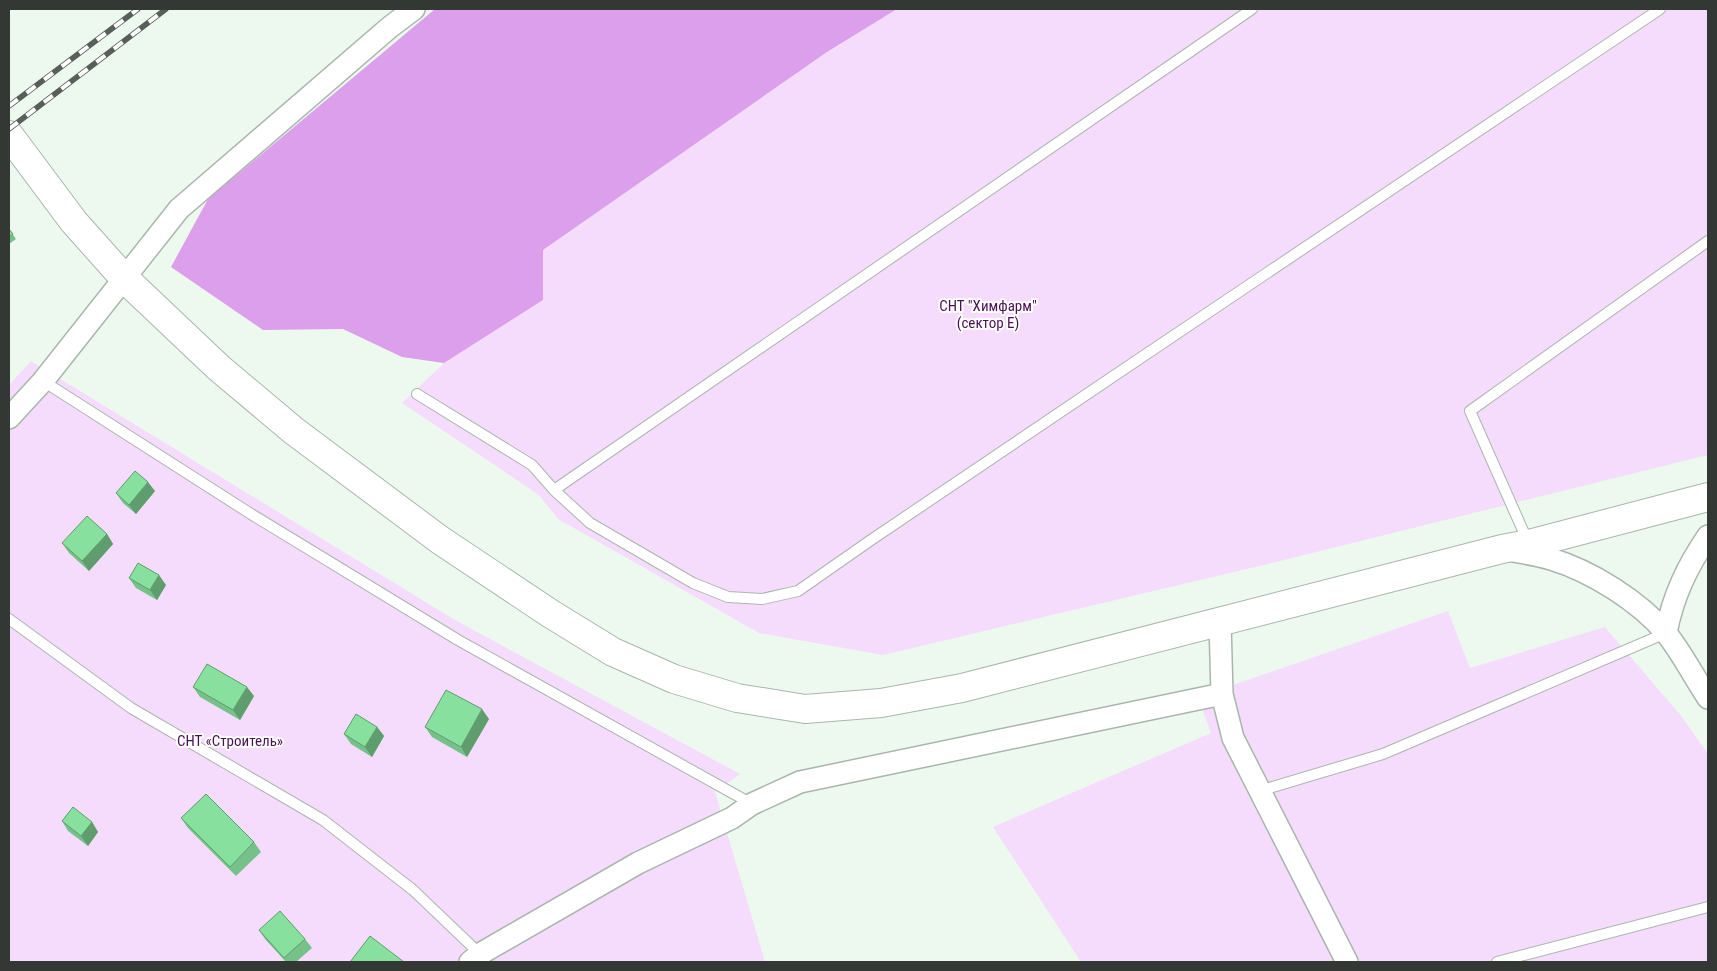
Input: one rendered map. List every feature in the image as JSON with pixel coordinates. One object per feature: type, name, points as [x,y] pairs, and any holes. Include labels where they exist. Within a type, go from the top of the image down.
[{"type":"main road","points":[[9,136],[74,222],[124,278],[219,368],[294,431],[440,540],[551,614],[613,652],[674,679],[737,698],[805,709],[881,703],[962,688],[1708,497]]},
{"type":"street","points":[[9,418],[43,381],[179,209],[390,27],[414,9]]},
{"type":"street","points":[[1666,633],[1670,612],[1682,580],[1708,536]]},
{"type":"street","points":[[1502,549],[1550,558],[1586,573],[1644,611],[1666,633],[1708,698]]},
{"type":"street","points":[[1220,622],[1222,694],[1233,738],[1347,962]]},
{"type":"street","points":[[475,958],[638,863],[732,818],[752,804],[800,782],[1222,694]]},
{"type":"lane","points":[[554,490],[1252,9]]},
{"type":"lane","points":[[417,394],[532,466],[554,490],[590,523],[693,583],[728,597],[762,599],[798,591],[1119,372],[1660,9]]},
{"type":"lane","points":[[1529,544],[1470,411],[1708,241]]},
{"type":"lane","points":[[43,381],[251,514],[458,640],[752,804]]},
{"type":"lane","points":[[9,619],[131,708],[324,820],[413,890],[475,958]]},
{"type":"lane","points":[[1259,791],[1383,754],[1666,633]]},
{"type":"lane","points":[[1497,962],[1708,907]]},
{"type":"green space","name":"СНТ \"Химфарм\" (сектор Е)","points":[[897,9],[1708,9],[1708,455],[1280,561],[883,655],[759,633],[558,519],[539,495],[402,403],[444,363],[543,300],[543,250],[827,52]]},
{"type":"green space","name":"СНТ «Строитель»","points":[[31,361],[455,620],[740,774],[715,792],[765,962],[9,962],[9,385]]},
{"type":"green space","points":[[1448,611],[1470,668],[1605,627],[1682,717],[1708,754],[1708,962],[1081,962],[993,827],[1211,733],[1198,697]]},
{"type":"shaded area","points":[[435,9],[897,9],[827,52],[543,250],[543,300],[444,363],[402,357],[343,329],[263,330],[171,267],[208,199]]},
{"type":"building","points":[[9,229],[13,234],[9,237]]},
{"type":"building","points":[[135,471],[148,482],[129,505],[116,493]]},
{"type":"building","points":[[87,516],[107,534],[82,561],[62,543]]},
{"type":"building","points":[[138,563],[159,575],[150,590],[129,578]]},
{"type":"building","points":[[207,664],[247,687],[233,710],[193,687]]},
{"type":"building","points":[[446,690],[482,709],[461,747],[425,727]]},
{"type":"building","points":[[356,714],[377,727],[365,747],[344,734]]},
{"type":"building","points":[[206,794],[254,842],[230,867],[181,818]]},
{"type":"building","points":[[73,807],[92,822],[81,836],[62,821]]},
{"type":"building","points":[[280,911],[305,939],[284,958],[259,930]]},
{"type":"building","points":[[370,936],[404,962],[350,962]]},
{"type":"railway","points":[[9,106],[138,9]]},
{"type":"railway","points":[[9,129],[166,9]]}]
